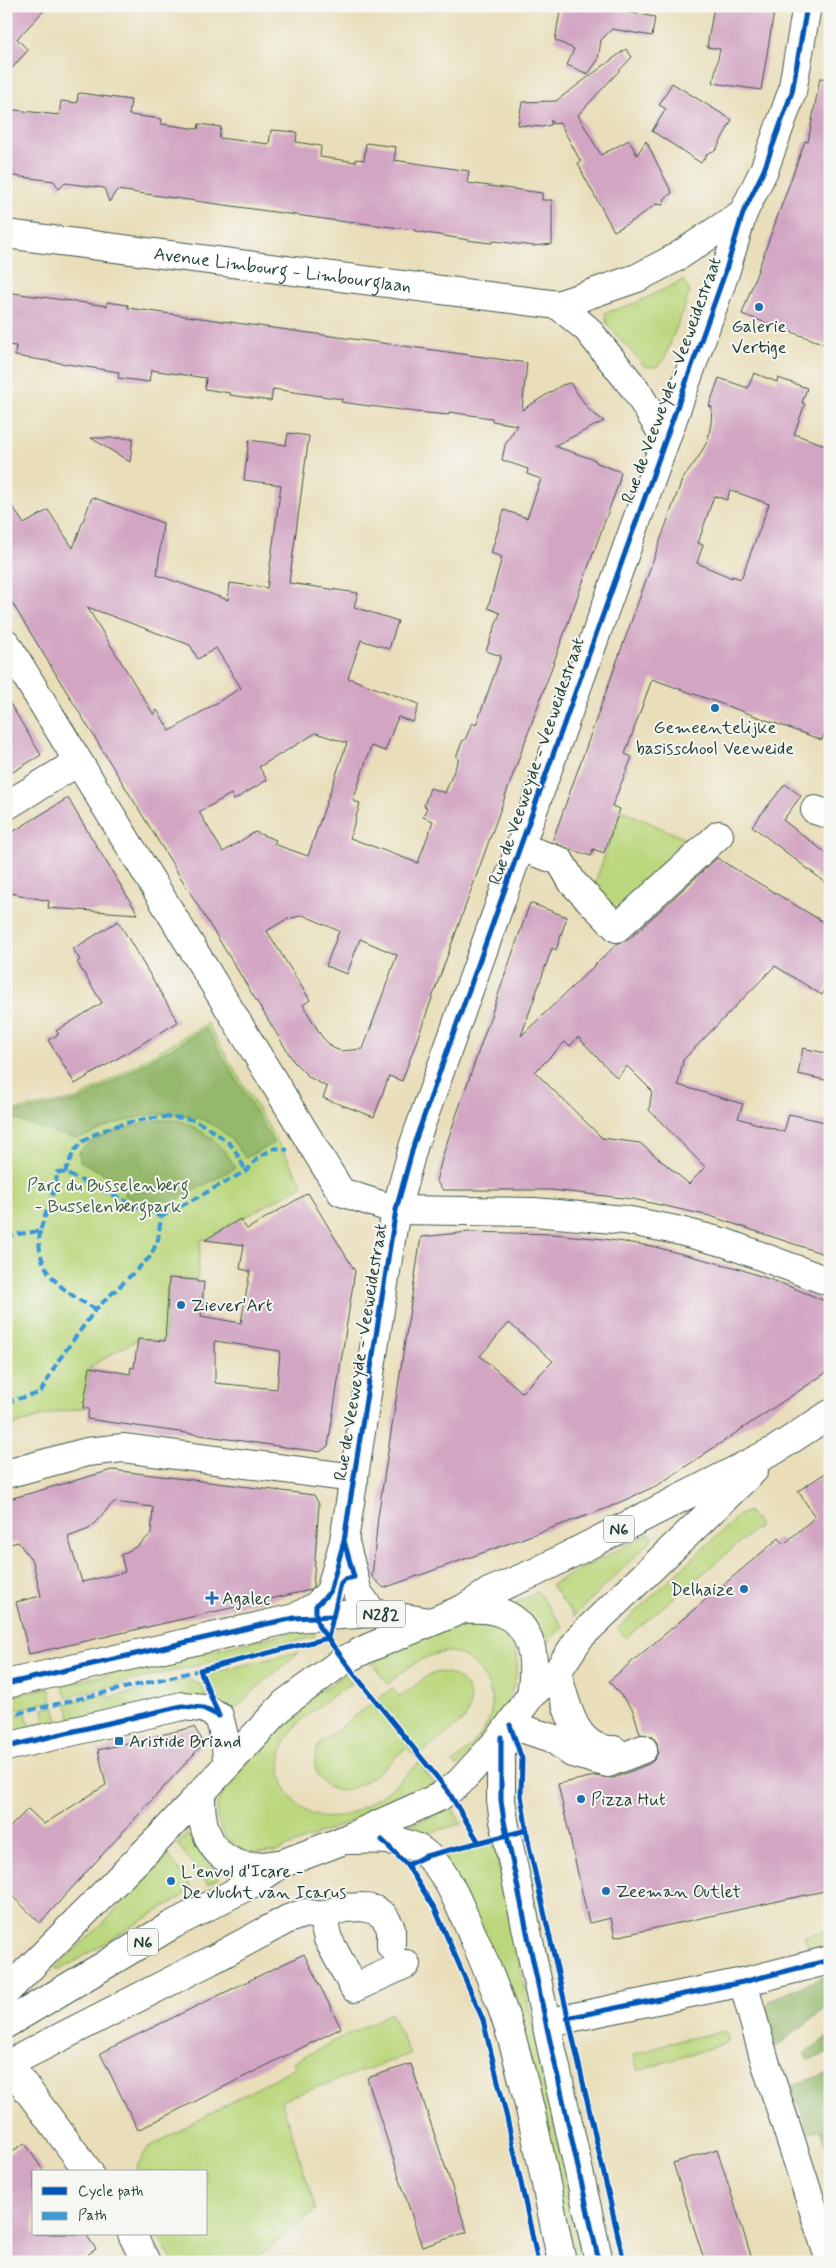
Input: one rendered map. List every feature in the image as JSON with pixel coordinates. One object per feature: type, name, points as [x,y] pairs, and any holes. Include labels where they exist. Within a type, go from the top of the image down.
[{"type":"street","name":"Rue de Veeweyde - Veeweidestraat","points":[[295,1618],[316,1606],[330,1592],[344,1540],[396,1210],[414,1144],[725,273],[743,213],[764,170],[792,92],[807,6]]},
{"type":"street","name":"Avenue Limbourg - Limbourglaan","points":[[6,234],[558,305],[637,278],[677,257],[743,213]]},
{"type":"street","points":[[558,305],[594,337],[636,390],[665,438]]},
{"type":"street","points":[[6,643],[341,1192],[396,1210],[534,1212],[624,1220],[676,1230],[726,1243],[830,1282]]},
{"type":"street","points":[[6,806],[78,762]]},
{"type":"street","points":[[520,848],[560,861],[573,883],[617,928],[719,835]]},
{"type":"street","name":"N6","points":[[6,1992],[201,1794],[227,1763],[285,1703],[344,1660],[368,1648],[463,1610],[489,1592],[536,1572],[775,1450],[830,1414]]},
{"type":"street","points":[[6,1474],[87,1452],[123,1448],[354,1478]]},
{"type":"street","name":"N6","points":[[6,2024],[172,1925],[253,1883],[281,1864],[339,1842],[448,1791],[459,1783],[506,1731],[531,1695],[557,1672],[580,1637],[775,1450]]},
{"type":"street","name":"Rue de Veeweyde - Veeweidestraat","points":[[344,1540],[358,1593],[373,1613]]},
{"type":"street","name":"N6","points":[[463,1610],[490,1609],[514,1620],[523,1629],[529,1640],[534,1657],[531,1695]]},
{"type":"street","name":"N282","points":[[6,1684],[295,1618],[373,1613],[430,1622]]},
{"type":"street","points":[[557,1672],[568,1712],[584,1740],[602,1751],[643,1749],[608,1763],[572,1754],[552,1738],[506,1731],[501,1800],[546,2023],[599,2262]]},
{"type":"street","points":[[6,1747],[174,1708],[203,1708],[218,1716],[226,1744],[227,1763]]},
{"type":"street","name":"N6","points":[[201,1794],[200,1814],[205,1833],[214,1848],[228,1860],[244,1866],[281,1864]]},
{"type":"street","points":[[339,1842],[382,1840],[415,1847],[441,1871],[458,1900],[506,2021],[524,2085],[562,2262]]},
{"type":"street","points":[[87,2170],[7,2063],[202,1965],[288,1918],[304,1913],[322,1916],[344,1908],[362,1907],[375,1910],[384,1916],[391,1928],[399,1955],[354,1988],[328,1939],[322,1916]]},
{"type":"street","points":[[546,2023],[743,1982],[830,1960]]},
{"type":"street","points":[[743,1982],[765,2061],[830,2261]]},
{"type":"street","points":[[133,2236],[146,2262]]},
{"type":"green space","points":[[683,280],[690,292],[664,360],[655,367],[644,366],[607,324],[605,313],[636,303]]},
{"type":"green space","points":[[621,810],[695,843],[620,919],[592,891]]},
{"type":"green space","name":"Parc du Busselenberg - Busselenbergpark","points":[[207,1023],[303,1185],[216,1233],[219,1241],[201,1239],[197,1280],[169,1278],[164,1341],[138,1339],[90,1367],[83,1408],[54,1413],[6,1427],[6,1111],[78,1099]]},
{"type":"green space","points":[[206,1028],[274,1143],[245,1158],[233,1141],[219,1129],[204,1120],[187,1116],[170,1114],[133,1118],[78,1138],[56,1133],[11,1118],[13,1113],[80,1101]]},
{"type":"green space","points":[[156,1120],[180,1121],[191,1125],[214,1140],[235,1168],[159,1210],[124,1195],[128,1186],[80,1161],[79,1152],[93,1141],[126,1128]]},
{"type":"green space","points":[[748,1511],[759,1526],[626,1638],[617,1629],[738,1516]]},
{"type":"green space","points":[[648,1534],[652,1536],[652,1540],[574,1616],[551,1585]]},
{"type":"green space","points":[[538,1592],[563,1627],[547,1643],[545,1643],[534,1621],[516,1606],[517,1602]]},
{"type":"green space","points":[[476,1623],[497,1629],[510,1640],[517,1654],[517,1670],[513,1688],[496,1722],[483,1741],[457,1767],[453,1763],[479,1737],[490,1716],[492,1705],[491,1693],[478,1669],[460,1655],[453,1652],[445,1652],[421,1660],[388,1684],[370,1661],[435,1633]]},
{"type":"green space","points":[[311,1628],[315,1634],[314,1637],[66,1697],[62,1685]]},
{"type":"green space","points":[[299,1652],[252,1692],[227,1719],[206,1674]]},
{"type":"green space","points":[[439,1672],[456,1677],[467,1688],[470,1702],[465,1719],[416,1758],[407,1747],[363,1783],[350,1789],[338,1790],[327,1786],[318,1775],[315,1766],[317,1750],[321,1742],[392,1688],[400,1697],[429,1675]]},
{"type":"green space","points":[[345,1674],[352,1683],[309,1714],[288,1737],[282,1752],[281,1767],[284,1782],[290,1796],[300,1807],[313,1814],[328,1818],[345,1815],[375,1800],[394,1786],[418,1763],[435,1784],[415,1795],[275,1852],[248,1853],[227,1840],[217,1819],[217,1806],[224,1788],[285,1721],[308,1700]]},
{"type":"green space","points":[[187,1679],[201,1685],[210,1703],[70,1718],[67,1703],[108,1693],[109,1698]]},
{"type":"green space","points":[[49,1687],[52,1701],[6,1712],[6,1698]]},
{"type":"green space","points":[[54,1706],[58,1722],[6,1734],[6,1717],[26,1713],[29,1726],[45,1722],[43,1709]]},
{"type":"green space","points":[[452,1807],[461,1824],[416,1836],[402,1829]]},
{"type":"green space","points":[[186,1835],[191,1837],[205,1860],[219,1873],[219,1878],[207,1884],[178,1844]]},
{"type":"green space","points":[[494,1842],[549,2103],[586,2262],[573,2262],[444,1856]]},
{"type":"green space","points":[[169,1855],[193,1890],[60,1970],[57,1970],[55,1968],[98,1928]]},
{"type":"green space","points":[[830,1930],[830,1952],[811,1958],[804,1936]]},
{"type":"green space","points":[[830,1974],[830,2005],[774,2048],[766,2010],[770,2000]]},
{"type":"green space","points":[[391,2013],[410,2054],[281,2100],[316,2210],[252,2262],[173,2262],[157,2236],[208,2236],[208,2170],[137,2170],[136,2167],[148,2148],[295,2067],[293,2062]]},
{"type":"green space","points":[[725,2031],[729,2042],[638,2071],[633,2055],[671,2042]]},
{"type":"green space","points":[[830,2035],[830,2053],[808,2060],[804,2054]]},
{"type":"green space","points":[[830,2073],[830,2155],[820,2129],[809,2133],[791,2085]]},
{"type":"building","points":[[6,6],[48,6],[17,39],[28,50],[6,75]]},
{"type":"building","points":[[561,6],[616,6],[615,10],[655,17],[652,36],[612,29],[601,40],[598,60],[588,74],[567,65],[574,49],[555,40]]},
{"type":"building","points":[[714,6],[775,6],[761,90],[713,83],[720,49],[707,47]]},
{"type":"building","points":[[626,49],[632,57],[578,115],[601,155],[629,140],[637,155],[646,141],[672,193],[665,198],[663,205],[656,204],[636,219],[614,231],[585,178],[578,163],[581,162],[560,123],[553,124],[551,120],[551,125],[542,127],[518,125],[522,102],[556,101]]},
{"type":"building","points":[[820,78],[830,79],[830,346],[742,314],[805,141],[808,142]]},
{"type":"building","points":[[672,83],[732,120],[716,150],[708,153],[701,163],[652,131],[666,109],[659,105]]},
{"type":"building","points":[[78,94],[131,100],[129,115],[162,119],[161,124],[198,129],[199,124],[221,127],[219,138],[269,144],[271,130],[297,132],[296,142],[321,146],[320,157],[356,162],[356,159],[364,160],[366,143],[396,147],[394,160],[469,171],[467,183],[542,193],[542,200],[552,200],[552,244],[534,246],[494,241],[491,243],[474,241],[415,230],[117,190],[109,202],[104,188],[65,183],[59,189],[54,181],[6,175],[6,109],[59,115],[61,101],[77,103]]},
{"type":"building","points":[[6,292],[107,306],[107,302],[128,305],[128,308],[527,363],[522,410],[562,385],[570,383],[589,410],[604,421],[554,446],[595,460],[597,463],[621,472],[618,485],[402,1081],[389,1076],[374,1117],[323,1098],[327,1087],[309,1077],[294,1062],[6,593],[6,497],[24,524],[48,510],[73,548],[92,497],[163,523],[157,575],[228,600],[230,583],[267,588],[281,485],[244,480],[249,440],[286,445],[288,433],[309,436],[289,583],[358,593],[354,607],[398,621],[389,649],[361,640],[348,678],[419,704],[413,722],[398,717],[385,751],[371,746],[353,801],[360,803],[350,838],[418,863],[433,821],[423,817],[427,807],[424,806],[430,788],[445,793],[459,758],[456,757],[472,723],[476,725],[501,656],[486,651],[500,613],[488,608],[502,557],[491,553],[504,510],[527,518],[541,479],[527,474],[528,469],[502,460],[505,445],[517,425],[492,421],[492,418],[449,412],[449,415],[362,405],[341,402],[342,399],[273,389],[271,401],[230,395],[230,393],[205,389],[206,378],[151,370],[149,382],[118,378],[119,372],[15,356],[16,346],[6,345]],"holes":[[[87,607],[190,645],[198,659],[216,648],[241,688],[170,731],[157,710],[154,715]],[[316,733],[347,743],[308,856],[274,844],[276,840],[255,832],[223,852],[199,812],[231,794],[234,800],[267,780],[259,767]],[[303,915],[339,931],[326,966],[347,974],[360,939],[397,955],[363,1049],[341,1051],[333,1048],[322,1037],[303,1005],[310,1000],[267,931],[285,920]]]},
{"type":"building","points":[[754,373],[777,382],[778,378],[807,388],[802,403],[805,404],[794,434],[830,447],[830,720],[822,740],[652,679],[625,754],[632,757],[612,806],[620,809],[604,853],[593,849],[591,856],[569,849],[552,842],[682,480],[707,442],[712,407],[709,406],[719,378],[748,388]],"holes":[[[730,490],[769,504],[741,579],[732,576],[732,578],[697,563],[703,545],[698,543],[714,496],[727,500]]]},
{"type":"building","points":[[91,438],[133,438],[130,462]]},
{"type":"building","points":[[6,697],[41,755],[6,776]]},
{"type":"building","points":[[785,784],[801,796],[783,820],[830,856],[830,886],[752,826]]},
{"type":"building","points":[[68,798],[138,914],[48,908],[49,901],[6,892],[6,836]]},
{"type":"building","points":[[717,858],[830,926],[830,983],[822,995],[775,966],[683,1060],[678,1085],[743,1104],[738,1118],[784,1132],[789,1114],[830,1123],[830,1256],[710,1216],[633,1199],[551,1190],[443,1190],[436,1181],[445,1148],[530,903],[567,917],[556,950],[552,948],[521,1036],[618,943],[628,940]],"holes":[[[578,1037],[617,1078],[627,1066],[652,1091],[649,1110],[705,1167],[689,1184],[640,1143],[602,1138],[535,1072],[565,1042],[570,1046]]]},
{"type":"building","points":[[118,921],[178,1022],[75,1084],[48,1040],[59,1034],[56,1031],[102,1003],[77,962],[80,960],[73,949]]},
{"type":"building","points":[[803,1048],[830,1054],[830,1081],[798,1074]]},
{"type":"building","points":[[308,1193],[355,1271],[328,1446],[320,1452],[87,1419],[89,1409],[83,1408],[90,1367],[130,1374],[131,1367],[134,1368],[138,1339],[165,1341],[169,1278],[204,1282],[201,1316],[241,1323],[250,1271],[240,1269],[244,1245],[205,1240],[240,1219],[247,1229]],"holes":[[[215,1341],[280,1351],[277,1389],[215,1383]]]},
{"type":"building","points":[[469,1232],[553,1234],[604,1239],[651,1246],[737,1268],[830,1303],[830,1370],[658,1485],[605,1509],[384,1588],[372,1577],[378,1517],[421,1237]],"holes":[[[509,1323],[553,1361],[522,1392],[480,1356]]]},
{"type":"building","points":[[112,1470],[314,1495],[319,1504],[313,1587],[310,1590],[29,1654],[16,1602],[41,1596],[33,1562],[18,1542],[6,1545],[6,1500]],"holes":[[[114,1502],[153,1507],[151,1534],[139,1545],[121,1555],[125,1572],[82,1582],[68,1537],[89,1529]]]},
{"type":"building","points":[[830,1470],[830,1886],[824,1891],[615,1937],[611,1918],[589,1923],[558,1784],[595,1776],[614,1778],[649,1764],[655,1759],[658,1752],[657,1743],[652,1736],[640,1734],[633,1710],[609,1681],[779,1538],[784,1544],[815,1517],[798,1491]]},
{"type":"building","points":[[194,1727],[204,1743],[40,1923],[6,1890],[6,1831],[28,1809],[44,1824],[106,1785],[98,1750]]},
{"type":"building","points":[[304,1954],[341,2028],[138,2130],[100,2053]]},
{"type":"building","points":[[411,2064],[467,2232],[422,2247],[367,2078]]},
{"type":"building","points":[[25,2143],[43,2170],[32,2170],[32,2236],[87,2236],[96,2249],[77,2262],[6,2262],[6,2155]]},
{"type":"building","points":[[717,2149],[753,2262],[705,2262],[673,2163]]},
{"type":"marked path","points":[[65,1173],[76,1149],[91,1136],[104,1130],[136,1121],[169,1117],[195,1121],[213,1131],[232,1147],[246,1171]]},
{"type":"marked path","points":[[6,1402],[40,1393],[58,1361],[96,1309],[150,1257],[158,1240],[161,1217],[246,1171],[260,1156],[275,1148],[288,1150]]},
{"type":"marked path","points":[[6,1236],[40,1231],[56,1184],[57,1172],[65,1173],[161,1217]]},
{"type":"marked path","points":[[40,1231],[39,1245],[42,1258],[54,1279],[73,1296],[96,1309]]},
{"type":"marked path","points":[[6,1716],[200,1670]]},
{"type":"cycle path","points":[[478,1841],[448,1791],[319,1627],[316,1617],[316,1606],[330,1592],[344,1541],[396,1210],[414,1144],[725,273],[743,213],[764,170],[792,92],[807,6]]},
{"type":"cycle path","points":[[328,1638],[341,1583],[345,1579],[354,1577],[344,1541]]},
{"type":"cycle path","points":[[6,1684],[261,1625],[295,1618],[332,1616]]},
{"type":"cycle path","points":[[219,1716],[200,1670],[328,1638]]},
{"type":"cycle path","points":[[6,1747],[182,1706],[203,1708],[219,1716]]},
{"type":"cycle path","points":[[510,1725],[522,1759],[521,1795],[529,1846],[624,2262]]},
{"type":"cycle path","points":[[501,1737],[501,1800],[504,1821],[599,2262]]},
{"type":"cycle path","points":[[407,1865],[426,1856],[527,1830]]},
{"type":"cycle path","points":[[382,1840],[407,1865],[435,1909],[483,2020],[507,2118],[538,2262]]},
{"type":"cycle path","points":[[567,2018],[743,1982],[830,1960]]},
{"type":"place","name":"Galerie Vertige","points":[[759,307]]},
{"type":"place","name":"Gemeentelijke basisschool Veeweide","points":[[715,708]]},
{"type":"place","name":"Ziever'Art","points":[[181,1305]]},
{"type":"place","name":"Delhaize","points":[[744,1589]]},
{"type":"place","name":"Agalec","points":[[212,1598]]},
{"type":"place","name":"Aristide Briand","points":[[119,1741]]},
{"type":"place","name":"Pizza Hut","points":[[581,1799]]},
{"type":"place","name":"L'envol d'Icare - De vlucht van Icarus","points":[[171,1881]]},
{"type":"place","name":"Zeeman Outlet","points":[[606,1891]]}]
